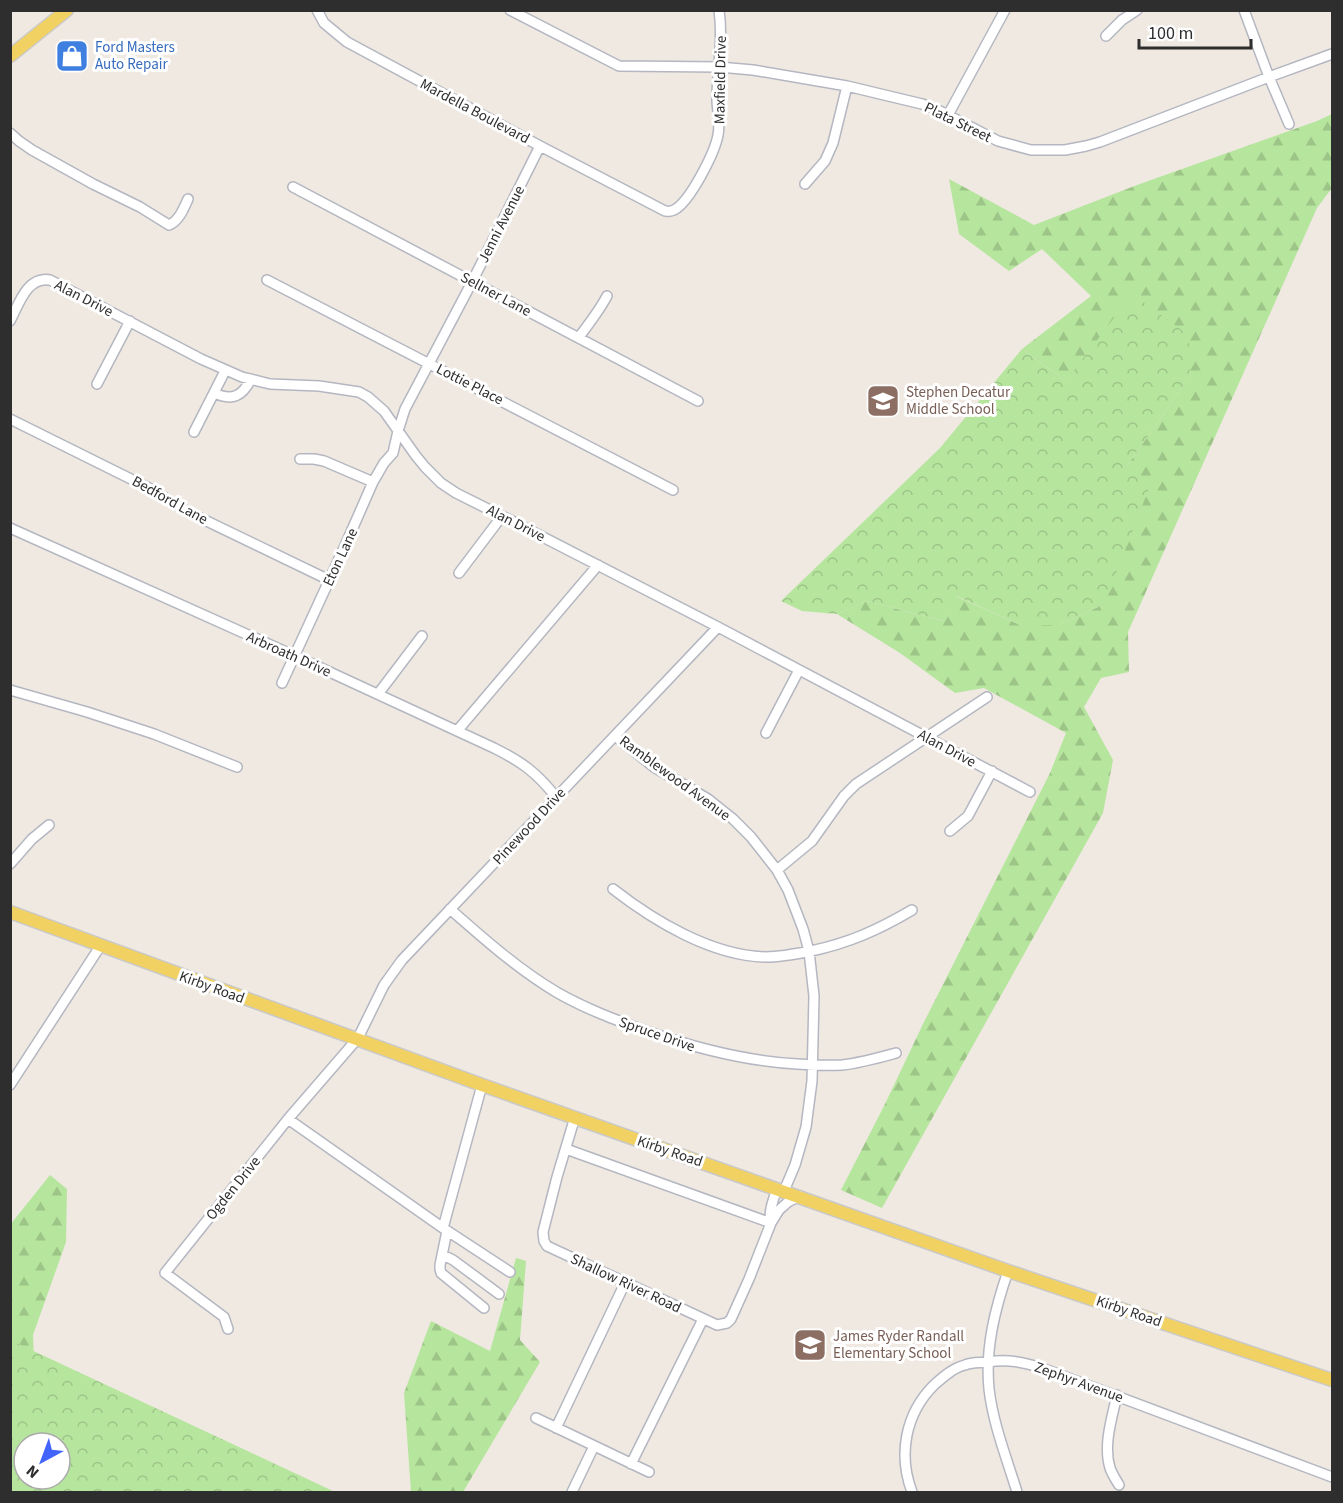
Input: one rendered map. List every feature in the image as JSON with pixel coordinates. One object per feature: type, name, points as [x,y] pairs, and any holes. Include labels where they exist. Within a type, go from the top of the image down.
[{"type":"main road","points":[[10,56],[67,10]]},
{"type":"main road","name":"Kirby Road","points":[[10,912],[575,1118],[1008,1270],[1332,1380]]},
{"type":"street","name":"Mardella Boulevard","points":[[317,10],[329,28],[347,42],[643,200]]},
{"type":"street","name":"Plata Street","points":[[510,10],[619,66],[719,67],[774,72],[847,86],[905,99],[936,109],[998,141],[1031,150],[1065,150],[1100,142],[1332,54]]},
{"type":"street","name":"Maxfield Drive","points":[[643,200],[665,211],[675,210],[688,195],[712,153],[720,126],[717,96],[721,25],[719,10]]},
{"type":"street","points":[[948,115],[1005,10]]},
{"type":"street","points":[[1106,36],[1122,20],[1137,10]]},
{"type":"street","points":[[1244,10],[1289,124]]},
{"type":"street","points":[[805,184],[825,161],[833,144],[847,86]]},
{"type":"street","points":[[10,133],[32,150],[93,184],[141,207],[169,225],[178,218],[188,199]]},
{"type":"street","name":"Jenni Avenue","points":[[398,431],[405,409],[540,147]]},
{"type":"street","name":"Sellner Lane","points":[[293,187],[698,401]]},
{"type":"street","name":"Alan Drive","points":[[10,321],[30,286],[42,279],[50,280],[225,371],[251,380],[359,392],[384,411],[416,456],[441,483],[456,493],[718,627],[1030,792]]},
{"type":"street","name":"Lottie Place","points":[[267,279],[672,490]]},
{"type":"street","points":[[579,338],[596,316],[607,296]]},
{"type":"street","points":[[97,384],[130,321]]},
{"type":"street","points":[[194,432],[225,371]]},
{"type":"street","points":[[214,393],[225,397],[238,395],[251,380]]},
{"type":"street","name":"Bedford Lane","points":[[10,419],[152,489],[188,512],[329,580]]},
{"type":"street","name":"Eton Lane","points":[[282,683],[373,482],[393,453],[398,431]]},
{"type":"street","points":[[300,459],[324,461],[373,482]]},
{"type":"street","points":[[459,573],[502,516]]},
{"type":"street","name":"Arbroath Drive","points":[[10,528],[378,694],[520,762],[534,772],[556,797]]},
{"type":"street","points":[[457,731],[597,565]]},
{"type":"street","name":"Pinewood Drive","points":[[358,1038],[373,1006],[394,971],[425,935],[718,627]]},
{"type":"street","points":[[378,694],[422,636]]},
{"type":"street","points":[[766,733],[799,670]]},
{"type":"street","points":[[10,690],[144,731],[237,767]]},
{"type":"street","points":[[777,870],[812,841],[856,783],[987,697]]},
{"type":"street","name":"Ramblewood Avenue","points":[[615,736],[654,766],[721,809],[751,837],[777,870],[794,904],[809,951],[814,996],[812,1065],[806,1127],[795,1165],[781,1189]]},
{"type":"street","points":[[950,831],[968,816],[992,771]]},
{"type":"street","points":[[10,864],[32,839],[49,825]]},
{"type":"street","points":[[613,890],[641,910],[676,930],[725,950],[764,957],[839,944],[864,935],[912,910]]},
{"type":"street","name":"Spruce Drive","points":[[450,909],[530,975],[558,993],[597,1013],[690,1046],[769,1062],[812,1065],[850,1064],[896,1053]]},
{"type":"street","points":[[10,1085],[101,945]]},
{"type":"street","name":"Ogden Drive","points":[[228,1329],[224,1317],[165,1273],[288,1119],[358,1038]]},
{"type":"street","points":[[482,1085],[445,1230],[440,1269],[441,1273],[484,1308]]},
{"type":"street","name":"Shallow River Road","points":[[575,1118],[543,1232],[547,1246],[717,1325],[727,1323],[731,1319],[771,1222],[779,1210],[800,1196]]},
{"type":"street","points":[[288,1119],[445,1230],[510,1272]]},
{"type":"street","points":[[566,1149],[771,1222]]},
{"type":"street","name":"Shallow River Road","points":[[771,1222],[771,1210],[781,1189]]},
{"type":"street","points":[[443,1255],[499,1294]]},
{"type":"street","points":[[1008,1270],[993,1320],[988,1362],[991,1400],[1017,1492]]},
{"type":"street","points":[[556,1428],[625,1283]]},
{"type":"street","points":[[632,1464],[702,1319]]},
{"type":"street","name":"Zephyr Avenue","points":[[912,1492],[906,1470],[906,1443],[909,1425],[918,1405],[930,1389],[951,1371],[965,1364],[1008,1360],[1030,1364],[1117,1395],[1332,1477]]},
{"type":"street","points":[[1117,1395],[1109,1433],[1108,1457],[1119,1485]]},
{"type":"street","points":[[536,1418],[649,1472]]},
{"type":"street","points":[[572,1492],[594,1446]]},
{"type":"green space","points":[[1332,114],[1332,188],[1317,208],[1128,632],[1129,672],[1101,678],[1084,707],[1113,760],[1103,813],[882,1208],[841,1190],[1050,773],[1066,733],[984,688],[955,693],[900,653],[837,614],[867,601],[943,621],[956,596],[1020,625],[1058,625],[1098,607],[1127,466],[1185,383],[1066,381],[1022,349],[1091,296],[1042,249],[1009,271],[959,234],[949,179],[1034,225]]},
{"type":"green space","points":[[1132,294],[1187,334],[1193,361],[1185,383],[1127,466],[1151,483],[1117,571],[1098,607],[1058,625],[1020,625],[957,596],[943,621],[867,601],[837,614],[802,611],[781,601],[940,448],[1022,349],[1066,381]]},
{"type":"green space","points":[[50,1175],[67,1189],[66,1242],[33,1335],[34,1362],[239,1484],[72,1490],[72,1431],[12,1431],[12,1491],[40,1491],[11,1492],[10,1225]]},
{"type":"green space","points":[[516,1258],[526,1261],[520,1340],[540,1362],[463,1492],[411,1492],[404,1393],[431,1321],[490,1351]]},
{"type":"green space","points":[[10,1340],[335,1492],[11,1492]]},
{"type":"place","name":"Ford Masters Auto Repair","points":[[72,56]]},
{"type":"place","name":"Stephen Decatur Middle School","points":[[883,401]]},
{"type":"place","name":"James Ryder Randall Elementary School","points":[[810,1345]]}]
